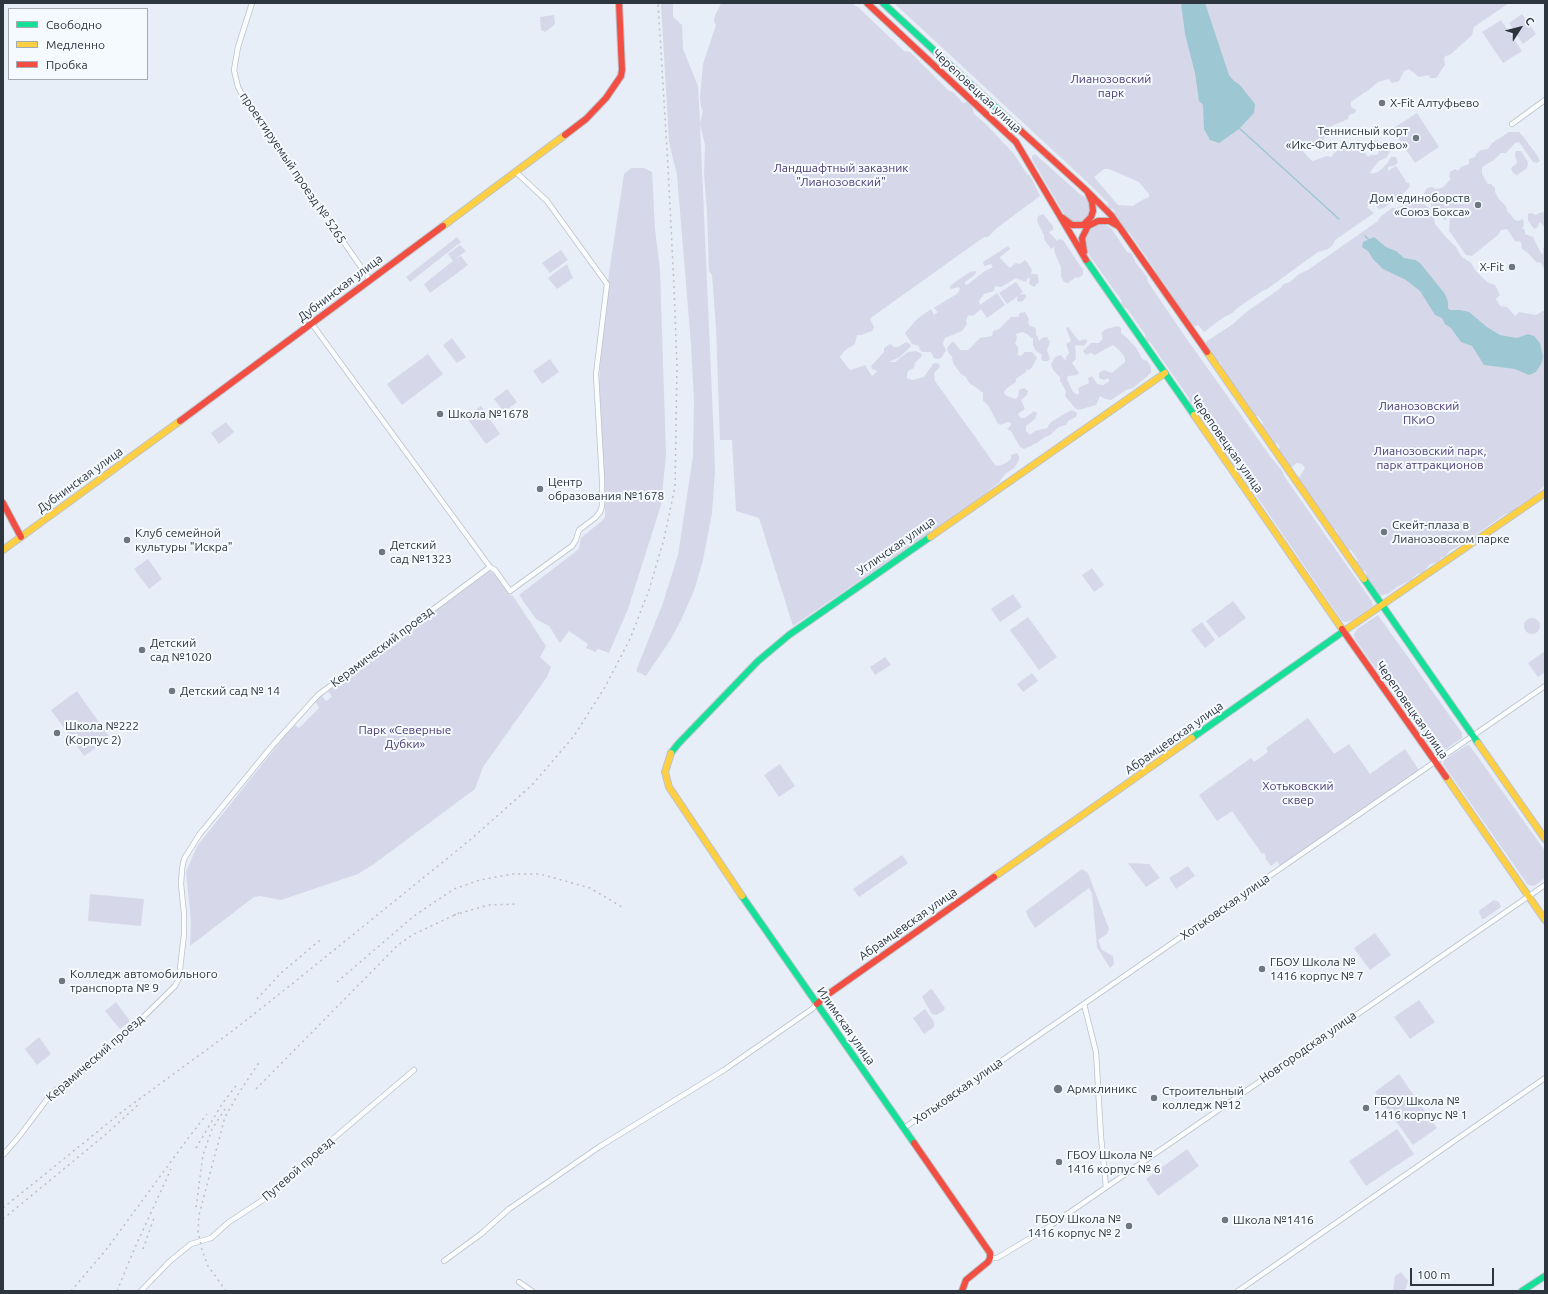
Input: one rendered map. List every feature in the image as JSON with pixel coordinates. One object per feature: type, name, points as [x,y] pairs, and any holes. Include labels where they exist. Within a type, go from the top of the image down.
[{"type":"street","name":"проектируемый проезд № 5265","points":[[252,3],[238,47],[234,70],[238,87],[245,100],[370,280]]},
{"type":"street","name":"Дубнинская улица","points":[[3,550],[312,324],[586,119],[606,98],[618,81],[622,70],[619,3]]},
{"type":"street","name":"Череповецкая улица","points":[[867,3],[1016,142],[1086,260],[1545,920]]},
{"type":"street","name":"Череповецкая улица","points":[[883,3],[985,99],[1104,207],[1474,735],[1545,839]]},
{"type":"street","points":[[1512,124],[1545,100]]},
{"type":"street","points":[[312,324],[490,567],[495,570],[510,591],[572,546],[576,540],[579,530],[595,518],[600,512],[602,502],[596,374],[607,284],[547,201],[516,172]]},
{"type":"street","points":[[1059,214],[1072,225],[1083,225],[1091,217],[1092,211],[1092,202],[1087,191]]},
{"type":"street","points":[[1086,260],[1082,249],[1082,241],[1084,232],[1088,226],[1093,222],[1104,220],[1119,227]]},
{"type":"street","name":"Угличская улица","points":[[666,766],[672,751],[687,734],[758,661],[789,635],[1165,373]]},
{"type":"street","name":"Абрамцевская улица","points":[[817,1004],[827,995],[1382,605],[1545,493]]},
{"type":"street","points":[[3,503],[21,537]]},
{"type":"street","name":"Керамический проезд","points":[[3,1155],[18,1138],[51,1094],[100,1057],[175,986],[179,978],[184,934],[181,884],[184,859],[199,835],[272,746],[318,695],[490,567]]},
{"type":"street","name":"Хотьковская улица","points":[[904,1128],[1545,686]]},
{"type":"street","name":"Илимская улица","points":[[666,766],[666,779],[674,796],[986,1247],[990,1253],[990,1258]]},
{"type":"street","name":"Новгородская улица","points":[[990,1258],[996,1258],[1047,1228],[1545,884]]},
{"type":"street","points":[[444,1261],[481,1234],[509,1209],[599,1147],[724,1070],[817,1004]]},
{"type":"street","points":[[1084,1004],[1096,1052],[1101,1137],[1106,1187]]},
{"type":"street","name":"Путевой проезд","points":[[141,1291],[170,1261],[191,1244],[211,1238],[229,1222],[272,1194],[321,1149],[414,1070]]},
{"type":"street","points":[[1238,1291],[1545,1078]]},
{"type":"street","points":[[962,1291],[966,1280],[988,1262],[990,1258]]},
{"type":"street","points":[[1522,1291],[1545,1276]]},
{"type":"street","points":[[519,1282],[532,1291]]},
{"type":"green space","name":"Ландшафтный заказник \"Лианозовский\"","points":[[661,3],[673,3],[673,17],[682,25],[683,49],[698,86],[700,123],[703,111],[700,97],[703,64],[716,25],[714,21],[715,15],[721,4],[852,3],[904,51],[910,52],[963,103],[967,102],[972,106],[974,114],[987,125],[1014,154],[1032,179],[1040,196],[997,228],[988,237],[984,237],[872,317],[870,319],[874,327],[872,331],[857,335],[855,344],[844,351],[840,357],[851,370],[865,365],[872,376],[877,371],[872,369],[871,366],[884,352],[884,348],[890,344],[894,347],[898,347],[906,342],[910,344],[911,346],[900,357],[889,362],[895,362],[908,352],[916,351],[920,353],[922,355],[915,363],[914,368],[908,371],[907,378],[912,380],[924,377],[933,364],[939,364],[940,367],[934,373],[935,381],[995,465],[998,466],[1006,463],[1011,459],[1011,455],[1017,453],[1019,460],[1014,468],[1005,474],[1000,482],[953,517],[793,626],[759,518],[736,511],[732,440],[720,440],[716,327],[712,275],[709,271],[704,173],[705,145],[700,124],[715,472],[712,513],[703,560],[694,591],[671,639],[646,676],[636,671],[663,603],[678,555],[693,456],[694,401],[691,344],[677,175],[669,142]]},
{"type":"green space","name":"Лианозовский парк","points":[[894,3],[1509,3],[1474,27],[1472,35],[1451,54],[1444,57],[1445,65],[1436,78],[1430,78],[1429,75],[1419,77],[1409,69],[1404,71],[1399,81],[1392,83],[1389,79],[1378,82],[1351,102],[1351,107],[1356,110],[1355,113],[1349,115],[1348,119],[1327,128],[1324,140],[1303,151],[1313,161],[1327,156],[1332,157],[1333,154],[1350,141],[1357,143],[1368,157],[1371,155],[1377,155],[1379,152],[1376,148],[1370,146],[1372,141],[1375,140],[1384,143],[1390,152],[1386,158],[1379,161],[1370,172],[1371,174],[1378,172],[1387,164],[1391,157],[1396,157],[1398,163],[1388,167],[1388,171],[1396,166],[1406,181],[1405,182],[1409,183],[1410,186],[1406,191],[1384,208],[1379,209],[1373,203],[1367,207],[1374,213],[1335,240],[1333,245],[1328,249],[1318,252],[1204,332],[1198,325],[1194,327],[1188,318],[1186,319],[1170,299],[1170,292],[1162,280],[1156,275],[1155,270],[1129,232],[1122,231],[1115,219],[1115,212],[1113,209],[1108,208],[1108,203]],"holes":[[[1104,169],[1109,169],[1139,182],[1149,194],[1149,197],[1133,206],[1118,205],[1094,177]]]},
{"type":"green space","points":[[1522,14],[1536,34],[1523,44],[1509,23]]},
{"type":"green space","points":[[554,15],[555,24],[545,32],[541,30],[540,17]]},
{"type":"green space","points":[[1501,20],[1522,51],[1503,63],[1482,32]]},
{"type":"green space","name":"Теннисный корт «Икс-Фит Алтуфьево»","points":[[1417,113],[1439,147],[1415,163],[1392,129]]},
{"type":"green space","name":"Лианозовский ПКиО","points":[[1509,132],[1519,132],[1540,161],[1537,163],[1533,162],[1519,142],[1515,143],[1506,153],[1501,153],[1494,160],[1485,165],[1482,168],[1482,174],[1488,184],[1491,184],[1495,188],[1495,192],[1499,199],[1506,206],[1507,211],[1515,220],[1518,221],[1523,219],[1524,225],[1522,228],[1525,230],[1525,234],[1533,237],[1541,253],[1543,254],[1543,248],[1545,247],[1545,271],[1541,263],[1536,262],[1522,249],[1521,242],[1515,241],[1507,229],[1501,230],[1498,235],[1472,256],[1466,255],[1449,231],[1450,218],[1447,217],[1445,221],[1431,208],[1431,203],[1426,201],[1424,204],[1433,211],[1435,224],[1456,247],[1461,256],[1471,263],[1476,271],[1487,282],[1495,285],[1500,295],[1496,299],[1500,306],[1507,307],[1515,316],[1519,312],[1536,315],[1545,310],[1545,485],[1533,497],[1518,506],[1515,510],[1504,515],[1461,545],[1449,551],[1446,556],[1441,558],[1439,562],[1430,564],[1423,573],[1417,574],[1411,580],[1397,587],[1388,594],[1378,596],[1366,579],[1367,574],[1365,571],[1358,569],[1355,563],[1358,560],[1351,550],[1345,549],[1338,540],[1339,535],[1336,530],[1298,483],[1299,478],[1305,468],[1302,464],[1297,463],[1292,467],[1286,468],[1278,451],[1280,447],[1267,436],[1269,434],[1262,427],[1263,423],[1258,416],[1253,415],[1243,397],[1239,395],[1221,373],[1223,370],[1221,364],[1219,361],[1216,363],[1206,351],[1206,343],[1284,284],[1290,282],[1299,274],[1308,270],[1378,221],[1380,217],[1392,208],[1398,208],[1415,196],[1423,195],[1427,188],[1442,188],[1451,179],[1449,177],[1450,172],[1455,169],[1458,171],[1461,167],[1469,164],[1469,159],[1475,157],[1481,150],[1488,149],[1492,143]]},
{"type":"green space","points":[[1516,151],[1521,151],[1528,162],[1527,168],[1517,175],[1513,173],[1511,168],[1517,163],[1515,154]]},
{"type":"green space","points":[[1035,154],[1081,195],[1087,198],[1092,209],[1091,214],[1083,222],[1073,223],[1067,219],[1032,159],[1032,156]]},
{"type":"green space","points":[[631,168],[644,168],[652,172],[655,229],[660,270],[666,455],[661,505],[628,609],[609,653],[598,649],[595,652],[586,648],[588,644],[569,631],[560,643],[549,626],[536,619],[519,595],[575,552],[579,548],[581,538],[605,517],[605,487],[599,383],[600,368],[609,273],[624,174]]},
{"type":"green space","points":[[1545,212],[1545,228],[1540,222],[1538,227],[1534,229],[1528,220],[1528,214],[1531,213],[1536,215]]},
{"type":"green space","points":[[1043,214],[1053,226],[1053,230],[1049,232],[1057,241],[1059,239],[1063,240],[1083,270],[1083,275],[1078,278],[1076,277],[1068,283],[1064,282],[1061,277],[1061,267],[1055,254],[1054,247],[1051,249],[1044,239],[1044,235],[1037,221],[1038,216]]},
{"type":"green space","points":[[1103,223],[1111,228],[1127,252],[1131,253],[1135,262],[1147,277],[1148,282],[1184,335],[1283,472],[1284,476],[1371,600],[1373,605],[1351,621],[1342,621],[1249,485],[1246,483],[1242,475],[1237,472],[1224,451],[1225,449],[1199,412],[1192,410],[1189,398],[1150,342],[1146,340],[1145,334],[1127,309],[1121,305],[1122,301],[1089,255],[1084,244],[1085,233],[1094,225]]},
{"type":"green space","points":[[457,237],[461,242],[410,282],[406,277]]},
{"type":"green space","points":[[460,245],[466,251],[455,259],[461,256],[468,265],[430,293],[424,284],[453,261],[448,254]]},
{"type":"green space","points":[[1008,246],[1010,249],[1000,258],[1010,268],[1015,263],[1020,264],[1025,260],[1032,270],[1031,274],[1037,274],[1039,282],[1034,287],[1029,284],[1030,279],[1028,277],[1026,282],[1016,278],[1001,287],[995,286],[994,291],[984,294],[979,301],[980,305],[997,293],[1005,305],[987,318],[981,309],[973,316],[968,315],[966,321],[967,324],[962,331],[945,338],[943,344],[946,350],[942,357],[938,359],[934,358],[931,352],[922,352],[919,346],[912,344],[905,333],[917,319],[931,309],[934,315],[938,312],[934,308],[957,294],[960,289],[959,287],[951,289],[951,285],[970,272],[975,271],[976,273],[965,282],[967,285],[985,271],[993,267],[991,264],[984,266],[983,262]]},
{"type":"green space","points":[[561,250],[568,260],[550,273],[542,263]]},
{"type":"green space","points":[[567,264],[573,278],[557,289],[548,278]]},
{"type":"green space","points":[[1016,282],[1023,292],[1019,295],[1023,294],[1026,295],[1026,297],[1023,301],[1019,302],[1017,300],[1018,296],[1007,304],[999,293]]},
{"type":"green space","points":[[1025,312],[1029,319],[1028,323],[1036,329],[1036,335],[1039,341],[1042,338],[1047,337],[1050,342],[1047,350],[1050,359],[1048,361],[1043,361],[1041,359],[1042,355],[1036,351],[1033,345],[1033,338],[1022,332],[1016,334],[1017,338],[1015,344],[1018,347],[1018,355],[1021,356],[1025,352],[1032,352],[1037,358],[1029,370],[1026,369],[1027,371],[1016,379],[1016,382],[1007,388],[1004,392],[1005,395],[1015,399],[1018,397],[1019,390],[1024,388],[1028,391],[1027,395],[1021,400],[1025,409],[1018,414],[1021,418],[1025,418],[1034,411],[1037,413],[1035,419],[1026,426],[1026,431],[1030,435],[1035,431],[1047,428],[1051,422],[1071,410],[1077,414],[1076,417],[1068,421],[1066,425],[1059,427],[1050,435],[1024,449],[1020,447],[1011,431],[1007,429],[1011,423],[1008,422],[1000,425],[997,422],[988,405],[983,401],[983,393],[969,383],[966,377],[961,374],[953,363],[952,357],[947,348],[952,342],[954,342],[960,350],[968,350],[980,338],[992,336],[993,331],[999,329],[1011,317],[1018,317],[1020,313]]},
{"type":"green space","points":[[1118,326],[1121,328],[1121,333],[1137,349],[1142,359],[1147,361],[1151,367],[1151,373],[1133,388],[1126,390],[1111,400],[1100,396],[1096,405],[1078,410],[1065,396],[1066,391],[1060,381],[1060,377],[1053,370],[1051,364],[1055,357],[1061,355],[1066,361],[1066,357],[1069,353],[1066,344],[1071,341],[1066,328],[1068,327],[1079,341],[1086,339],[1087,342],[1084,346],[1075,345],[1076,359],[1072,363],[1079,373],[1077,375],[1068,376],[1067,379],[1073,392],[1078,395],[1078,389],[1089,383],[1088,378],[1092,376],[1097,384],[1103,385],[1110,381],[1108,378],[1104,380],[1099,378],[1099,373],[1104,370],[1112,373],[1125,362],[1125,358],[1121,352],[1113,345],[1095,355],[1091,353],[1086,355],[1083,351],[1091,343],[1099,343],[1103,338],[1101,333],[1106,329]]},
{"type":"green space","points":[[452,338],[466,357],[457,363],[443,345]]},
{"type":"green space","points":[[428,354],[443,374],[402,405],[387,384]]},
{"type":"green space","points":[[550,359],[559,372],[542,384],[533,371]]},
{"type":"green space","points":[[507,389],[517,402],[504,412],[494,399]]},
{"type":"green space","points":[[481,406],[500,434],[486,444],[466,417]]},
{"type":"green space","points":[[226,422],[234,432],[219,444],[211,433]]},
{"type":"green space","points":[[148,559],[162,579],[149,589],[134,569]]},
{"type":"green space","points":[[1092,568],[1104,585],[1094,592],[1082,575]]},
{"type":"green space","name":"Парк «Северные Дубки»","points":[[490,571],[510,595],[513,596],[546,646],[540,657],[551,667],[547,677],[483,767],[475,789],[374,864],[358,874],[281,900],[260,896],[254,897],[190,946],[191,921],[186,872],[197,846],[284,737],[295,725],[299,728],[319,708],[315,701],[321,695],[326,701],[332,697],[327,690]]},
{"type":"green space","points":[[1013,594],[1022,607],[1000,622],[991,609]]},
{"type":"green space","points":[[1233,601],[1246,618],[1219,638],[1206,621]]},
{"type":"green space","points":[[1378,615],[1462,733],[1462,738],[1439,754],[1435,753],[1355,639],[1354,634],[1357,629]]},
{"type":"green space","points":[[1028,617],[1057,657],[1039,670],[1010,630]]},
{"type":"green space","points":[[1532,618],[1539,623],[1540,626],[1535,633],[1532,634],[1525,629],[1524,626],[1529,619]]},
{"type":"green space","points":[[1202,622],[1215,640],[1205,648],[1191,630]]},
{"type":"green space","points":[[1545,651],[1545,672],[1538,677],[1528,663]]},
{"type":"green space","points":[[885,657],[891,665],[875,675],[870,667]]},
{"type":"green space","points":[[1032,673],[1038,681],[1023,692],[1017,684]]},
{"type":"green space","points":[[77,691],[110,738],[84,756],[51,710]]},
{"type":"green space","name":"Хотьковский сквер","points":[[1308,718],[1334,754],[1349,744],[1370,774],[1405,749],[1419,770],[1280,866],[1277,861],[1271,866],[1265,858],[1264,853],[1262,854],[1232,811],[1217,821],[1199,795],[1251,758],[1254,762],[1268,752],[1266,748]]},
{"type":"green space","points":[[1467,745],[1470,746],[1545,851],[1545,878],[1534,886],[1528,885],[1443,764],[1444,760]]},
{"type":"green space","points":[[780,764],[795,786],[779,797],[764,775]]},
{"type":"green space","points":[[902,855],[908,863],[859,897],[853,889]]},
{"type":"green space","points":[[1128,863],[1149,864],[1160,878],[1146,887]]},
{"type":"green space","points":[[1188,866],[1195,876],[1176,889],[1169,878]]},
{"type":"green space","points":[[1082,869],[1088,873],[1109,929],[1107,934],[1098,940],[1102,950],[1113,956],[1114,964],[1110,968],[1097,947],[1092,893],[1089,888],[1035,928],[1026,911]]},
{"type":"green space","points":[[90,894],[144,899],[141,926],[88,921]]},
{"type":"green space","points":[[1494,900],[1499,902],[1501,907],[1482,919],[1479,912],[1480,910]]},
{"type":"green space","points":[[1375,933],[1391,955],[1370,970],[1354,948]]},
{"type":"green space","points":[[932,989],[945,1008],[936,1015],[932,1014],[922,997]]},
{"type":"green space","points":[[1419,1000],[1435,1022],[1410,1039],[1394,1017]]},
{"type":"green space","points":[[116,1002],[130,1021],[120,1029],[105,1011]]},
{"type":"green space","points":[[925,1009],[934,1022],[934,1027],[924,1034],[913,1018]]},
{"type":"green space","points":[[39,1037],[51,1054],[37,1065],[25,1049]]},
{"type":"green space","points":[[1399,1074],[1437,1128],[1413,1145],[1375,1092]]},
{"type":"green space","points":[[1397,1129],[1414,1154],[1366,1186],[1349,1161]]},
{"type":"green space","points":[[1187,1149],[1199,1166],[1158,1196],[1146,1179]]},
{"type":"green space","points":[[1401,1272],[1408,1281],[1405,1291],[1393,1291],[1395,1276]]},
{"type":"shaded area","points":[[1181,3],[1205,3],[1229,75],[1240,85],[1255,104],[1254,113],[1239,129],[1219,143],[1210,140],[1204,129],[1203,105],[1199,101],[1195,73],[1185,34]]},
{"type":"shaded area","points":[[1374,237],[1386,247],[1396,251],[1404,258],[1415,260],[1420,263],[1445,294],[1448,302],[1448,308],[1450,310],[1469,312],[1487,327],[1500,335],[1517,338],[1528,334],[1534,336],[1540,343],[1543,357],[1536,372],[1529,375],[1515,369],[1484,365],[1472,346],[1461,342],[1451,328],[1445,324],[1442,318],[1435,315],[1420,291],[1406,280],[1383,269],[1373,259],[1368,251],[1362,247],[1363,242]]},
{"type":"waterway","points":[[1238,127],[1339,219]]},
{"type":"waterway","points":[[1365,236],[1369,240]]},
{"type":"railway","points":[[3,1208],[123,1111],[235,1029],[470,840],[532,785],[574,736],[605,687],[630,639],[649,590],[664,539],[675,487],[677,367],[668,167],[658,3]]},
{"type":"railway","points":[[337,982],[414,916],[454,889],[480,880],[512,874],[540,874],[590,888],[622,907]]},
{"type":"railway","points":[[454,915],[488,905],[518,904]]},
{"type":"railway","points":[[256,1089],[397,946],[412,935],[459,913]]},
{"type":"railway","points":[[257,999],[281,973],[320,940]]},
{"type":"railway","points":[[226,1291],[208,1266],[202,1250],[198,1231],[199,1215],[225,1117],[260,1061]]},
{"type":"railway","points":[[196,1148],[222,1104],[238,1083]]},
{"type":"railway","points":[[3,1219],[105,1135],[139,1104]]},
{"type":"railway","points":[[196,1207],[203,1155],[212,1129],[225,1109]]},
{"type":"railway","points":[[71,1291],[106,1250],[207,1114]]},
{"type":"railway","points":[[117,1291],[171,1169]]},
{"type":"railway","points":[[143,1249],[154,1218]]},
{"type":"traffic: fast","points":[[883,3],[1021,131]]},
{"type":"traffic: fast","points":[[1086,260],[1194,415]]},
{"type":"traffic: fast","points":[[671,753],[758,661],[789,635],[930,537]]},
{"type":"traffic: fast","points":[[1364,579],[1478,743]]},
{"type":"traffic: fast","points":[[1192,738],[1344,631]]},
{"type":"traffic: fast","points":[[742,896],[914,1143]]},
{"type":"traffic: fast","points":[[1522,1291],[1545,1276]]},
{"type":"traffic: slow","points":[[443,226],[565,135]]},
{"type":"traffic: slow","points":[[1207,352],[1364,579]]},
{"type":"traffic: slow","points":[[930,537],[1165,373]]},
{"type":"traffic: slow","points":[[1194,415],[1342,629]]},
{"type":"traffic: slow","points":[[3,550],[180,421]]},
{"type":"traffic: slow","points":[[1344,631],[1545,493]]},
{"type":"traffic: slow","points":[[994,877],[1192,738]]},
{"type":"traffic: slow","points":[[1478,743],[1545,839]]},
{"type":"traffic: slow","points":[[671,753],[665,772],[669,787],[742,896]]},
{"type":"traffic: slow","points":[[1446,777],[1545,920]]},
{"type":"traffic: jam","points":[[565,135],[586,119],[606,98],[621,76],[619,3]]},
{"type":"traffic: jam","points":[[867,3],[1016,142],[1086,260]]},
{"type":"traffic: jam","points":[[1021,131],[1111,215],[1207,352]]},
{"type":"traffic: jam","points":[[1063,218],[1072,225],[1083,225],[1091,217],[1093,211],[1092,202],[1088,193]]},
{"type":"traffic: jam","points":[[1084,252],[1082,238],[1088,226],[1098,221],[1109,221],[1118,226]]},
{"type":"traffic: jam","points":[[180,421],[443,226]]},
{"type":"traffic: jam","points":[[3,503],[21,537]]},
{"type":"traffic: jam","points":[[1342,629],[1446,777]]},
{"type":"traffic: jam","points":[[817,1004],[827,995],[994,877]]},
{"type":"traffic: jam","points":[[914,1143],[990,1253],[988,1262],[966,1280],[962,1291]]},
{"type":"place","name":"X-Fit Алтуфьево","points":[[1382,103]]},
{"type":"place","name":"Теннисный корт «Икс-Фит Алтуфьево»","points":[[1416,138]]},
{"type":"place","name":"Дом единоборств «Союз Бокса»","points":[[1478,205]]},
{"type":"place","name":"X-Fit","points":[[1512,267]]},
{"type":"place","name":"Школа №1678","points":[[440,414]]},
{"type":"place","name":"Центр образования №1678","points":[[540,489]]},
{"type":"place","name":"Скейт-плаза в Лианозовском парке","points":[[1384,532]]},
{"type":"place","name":"Клуб семейной культуры \"Искра\"","points":[[127,540]]},
{"type":"place","name":"Детский сад №1323","points":[[382,552]]},
{"type":"place","name":"Детский сад №1020","points":[[142,650]]},
{"type":"place","name":"Детский сад № 14","points":[[172,691]]},
{"type":"place","name":"Школа №222 (Корпус 2)","points":[[57,733]]},
{"type":"place","name":"ГБОУ Школа № 1416 корпус № 7","points":[[1262,969]]},
{"type":"place","name":"Колледж автомобильного транспорта № 9","points":[[62,981]]},
{"type":"place","name":"Армклиникс","points":[[1058,1089]]},
{"type":"place","name":"Строительный колледж №12","points":[[1154,1098]]},
{"type":"place","name":"ГБОУ Школа № 1416 корпус № 1","points":[[1366,1108]]},
{"type":"place","name":"ГБОУ Школа № 1416 корпус № 6","points":[[1059,1162]]},
{"type":"place","name":"Школа №1416","points":[[1225,1220]]},
{"type":"place","name":"ГБОУ Школа № 1416 корпус № 2","points":[[1129,1226]]},
{"type":"park label","name":"Лианозовский парк, парк аттракционов","points":[[1430,458]]}]
